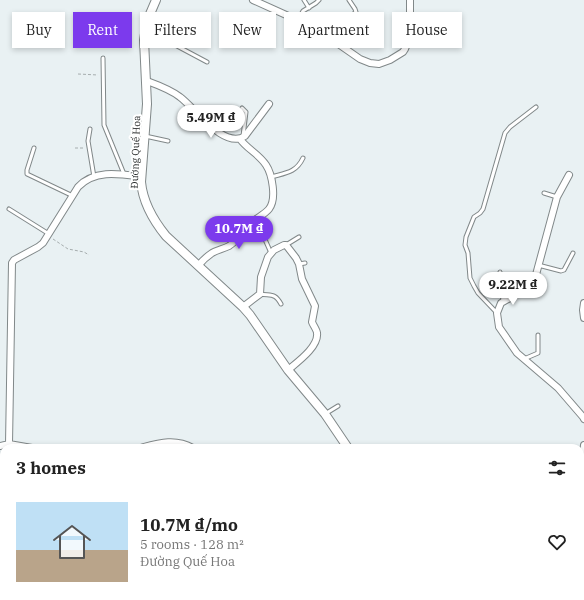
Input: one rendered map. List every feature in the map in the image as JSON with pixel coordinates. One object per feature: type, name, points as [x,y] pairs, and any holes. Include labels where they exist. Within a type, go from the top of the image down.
[{"type":"street","name":"Đường Quế Hoa","points":[[152,12],[156,0]]},
{"type":"street","points":[[253,0],[284,14]]},
{"type":"street","points":[[344,48],[360,59],[370,63],[379,64],[386,62],[403,52],[407,44],[410,28],[410,0]]},
{"type":"street","name":"Đường Quế Hoa","points":[[145,48],[147,104],[142,192],[151,216],[166,236],[244,307],[288,370],[325,414],[345,444]]},
{"type":"street","points":[[147,81],[179,96],[202,122],[215,131],[226,136],[241,138],[252,128],[269,104]]},
{"type":"street","points":[[198,266],[212,253],[235,241],[251,223],[264,214],[273,201],[271,177],[266,165],[241,138]]},
{"type":"street","points":[[9,444],[11,268],[14,260],[43,243],[84,181],[111,173],[142,177]]},
{"type":"street","points":[[568,175],[557,197],[533,285],[502,299],[497,313],[499,327],[517,353],[558,388],[584,419]]},
{"type":"street","points":[[244,307],[260,294],[261,277],[271,253],[286,245],[302,263],[302,279],[315,306],[312,322],[317,332],[317,337],[306,356],[288,370]]},
{"type":"street","points":[[584,303],[584,318]]},
{"type":"street","points":[[153,444],[174,441],[185,444]]},
{"type":"lane","points":[[304,0],[309,8]]},
{"type":"lane","points":[[303,12],[319,0]]},
{"type":"lane","points":[[349,0],[356,12]]},
{"type":"lane","points":[[180,48],[207,62]]},
{"type":"lane","points":[[103,58],[104,125],[124,175]]},
{"type":"lane","points":[[497,313],[478,293],[470,278],[468,253],[465,245],[466,237],[474,217],[483,209],[505,133],[510,127],[536,107]]},
{"type":"lane","points":[[241,138],[246,112],[242,108]]},
{"type":"lane","points":[[90,129],[88,147],[94,177]]},
{"type":"lane","points":[[145,136],[168,141]]},
{"type":"lane","points":[[34,148],[27,174],[73,196]]},
{"type":"lane","points":[[271,177],[295,170],[300,166],[303,158]]},
{"type":"lane","points":[[544,193],[557,197]]},
{"type":"lane","points":[[9,209],[48,235]]},
{"type":"lane","points":[[248,227],[263,235],[271,253]]},
{"type":"lane","points":[[286,245],[299,237]]},
{"type":"lane","points":[[538,265],[561,271],[564,270],[573,253]]},
{"type":"lane","points":[[500,272],[502,299]]},
{"type":"lane","points":[[260,294],[274,295],[278,298],[281,304]]},
{"type":"lane","points":[[524,359],[538,353],[538,335]]},
{"type":"lane","points":[[325,414],[338,406]]},
{"type":"path","points":[[78,74],[103,75]]},
{"type":"path","points":[[75,148],[88,147]]},
{"type":"path","points":[[48,235],[68,249],[84,252],[89,255]]}]
